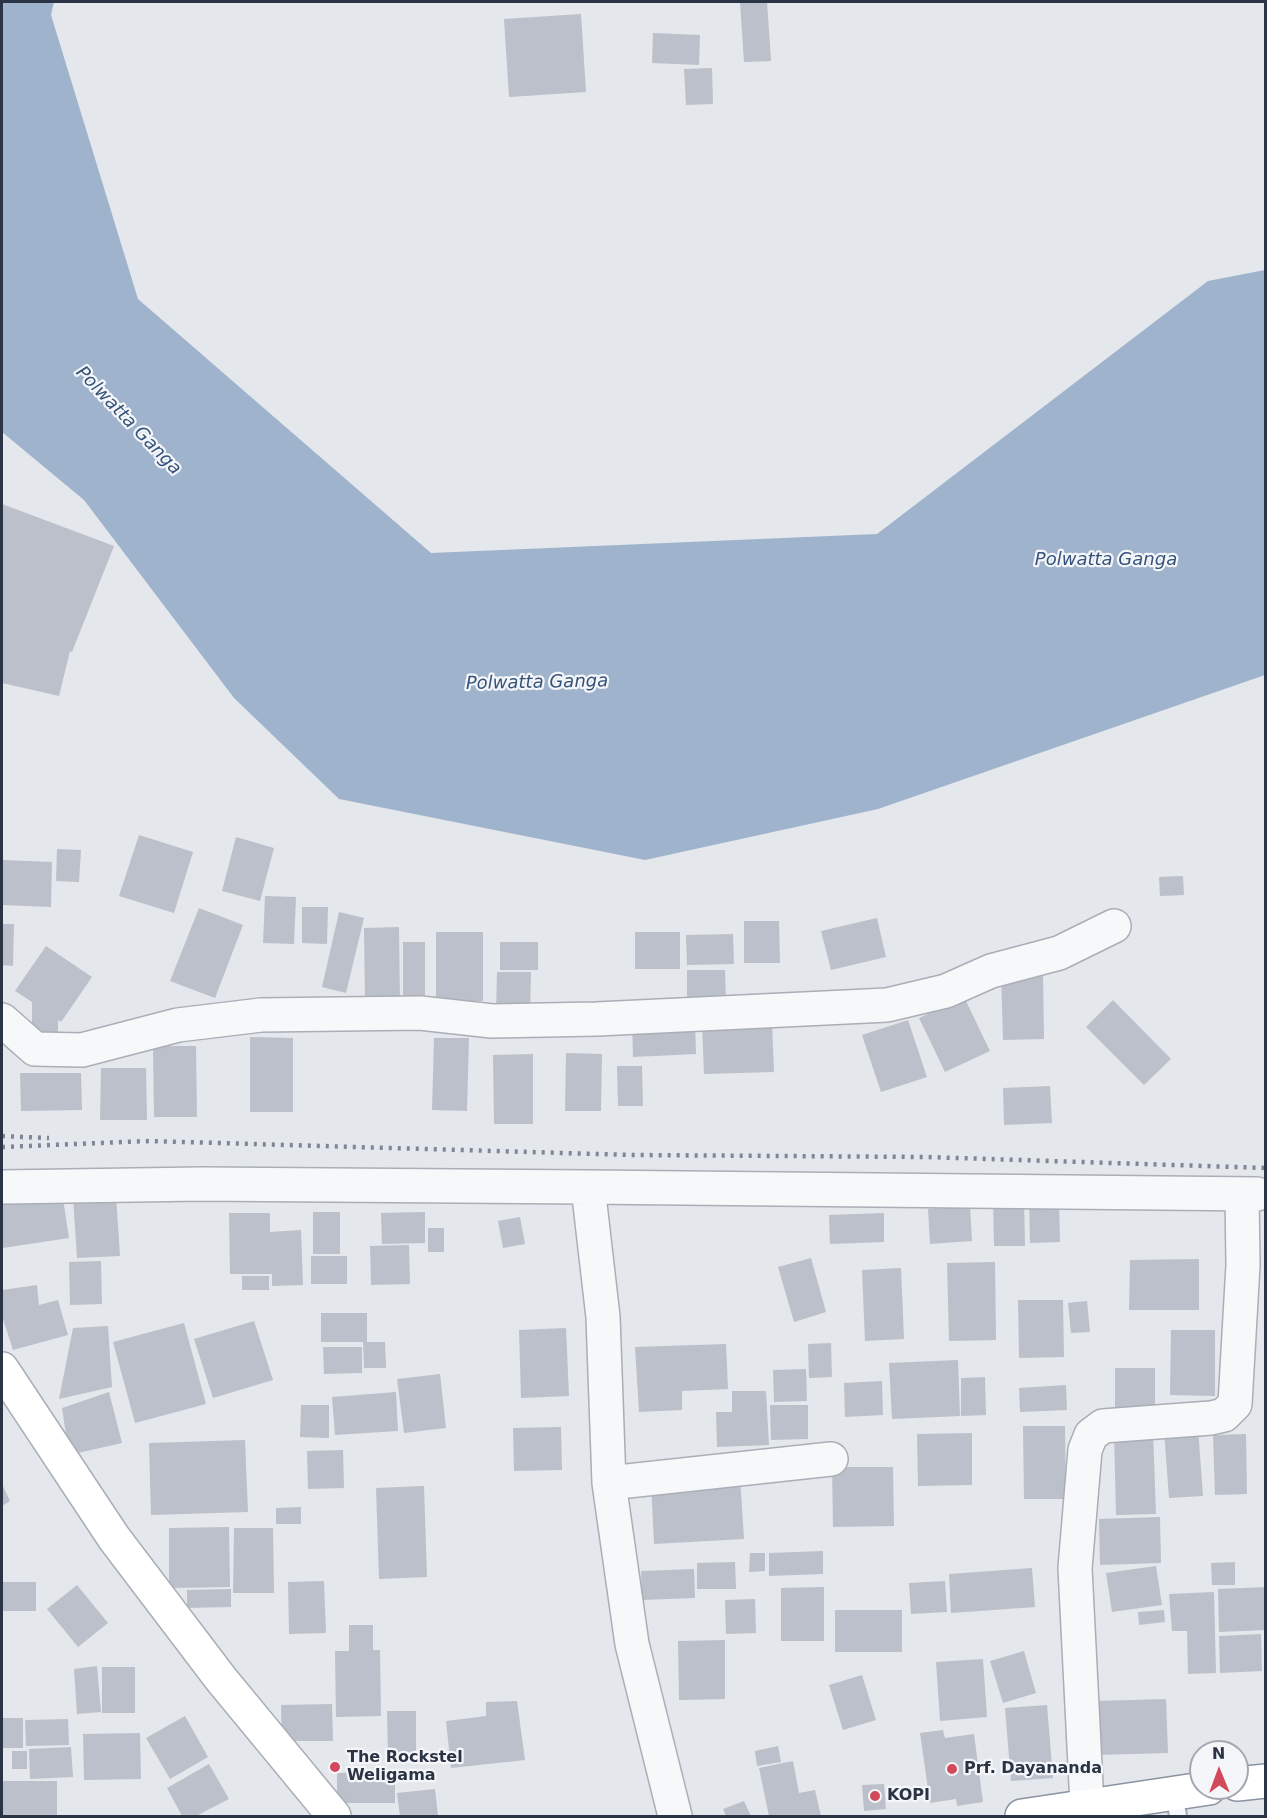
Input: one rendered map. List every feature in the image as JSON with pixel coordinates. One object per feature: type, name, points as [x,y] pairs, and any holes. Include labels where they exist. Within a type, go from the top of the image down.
[{"type":"main road","points":[[2,1369],[114,1538],[221,1678],[334,1816]]},
{"type":"main road","points":[[1249,1783],[1266,1781]]},
{"type":"main road","points":[[1022,1816],[1087,1805],[1176,1804]]},
{"type":"street","points":[[2,1020],[35,1049],[82,1050],[178,1025],[261,1015],[420,1013],[504,1021],[597,1019],[887,1005],[946,991],[991,971],[1059,953],[1114,926]]},
{"type":"street","points":[[2,1186],[213,1184],[1249,1194],[1235,1404],[1224,1415],[1211,1418],[1103,1426],[1091,1435],[1085,1450],[1075,1568],[1087,1805]]},
{"type":"street","points":[[588,1187],[603,1317],[609,1483],[632,1644],[675,1816]]},
{"type":"street","points":[[609,1483],[831,1459]]},
{"type":"water","name":"Polwatta Ganga","points":[[2,2],[54,2],[51,15],[138,299],[431,553],[877,534],[1208,281],[1265,270],[1265,675],[878,809],[645,860],[339,799],[234,698],[84,500],[2,432]]},
{"type":"building","points":[[740,2],[767,2],[771,61],[744,62]]},
{"type":"building","points":[[581,14],[586,92],[509,97],[504,19]]},
{"type":"building","points":[[653,33],[700,35],[699,65],[652,63]]},
{"type":"building","points":[[712,68],[713,104],[686,105],[684,69]]},
{"type":"building","points":[[2,504],[114,546],[72,652],[70,651],[59,696],[2,683]]},
{"type":"building","points":[[139,835],[193,852],[174,913],[119,896]]},
{"type":"building","points":[[236,837],[274,848],[260,901],[222,891]]},
{"type":"building","points":[[57,849],[81,850],[79,882],[56,881]]},
{"type":"building","points":[[2,860],[52,862],[51,907],[2,905]]},
{"type":"building","points":[[1183,876],[1184,895],[1160,896],[1159,877]]},
{"type":"building","points":[[265,896],[296,897],[294,944],[263,943]]},
{"type":"building","points":[[302,907],[328,907],[327,944],[302,943]]},
{"type":"building","points":[[199,908],[243,925],[215,998],[170,981]]},
{"type":"building","points":[[339,912],[364,918],[346,993],[322,987]]},
{"type":"building","points":[[877,918],[886,957],[831,970],[821,931]]},
{"type":"building","points":[[744,921],[779,921],[780,963],[744,963]]},
{"type":"building","points":[[2,924],[14,924],[13,966],[2,965]]},
{"type":"building","points":[[399,927],[400,1004],[365,1004],[364,928]]},
{"type":"building","points":[[436,932],[483,932],[483,1001],[436,1001]]},
{"type":"building","points":[[635,932],[680,932],[680,969],[635,969]]},
{"type":"building","points":[[733,934],[734,964],[687,965],[686,935]]},
{"type":"building","points":[[403,942],[425,942],[425,1003],[403,1003]]},
{"type":"building","points":[[500,942],[538,942],[538,970],[500,970]]},
{"type":"building","points":[[46,946],[92,977],[61,1022],[58,1020],[58,1041],[32,1041],[32,1002],[15,991]]},
{"type":"building","points":[[687,970],[725,970],[726,1004],[687,1005]]},
{"type":"building","points":[[497,972],[531,972],[530,1014],[496,1014]]},
{"type":"building","points":[[1043,972],[1044,1039],[1003,1040],[1001,973]]},
{"type":"building","points":[[964,997],[990,1051],[945,1072],[919,1018]]},
{"type":"building","points":[[1113,1000],[1171,1059],[1144,1085],[1086,1027]]},
{"type":"building","points":[[695,1020],[696,1054],[633,1057],[632,1022]]},
{"type":"building","points":[[908,1020],[927,1077],[881,1092],[862,1035]]},
{"type":"building","points":[[772,1022],[774,1072],[704,1074],[702,1024]]},
{"type":"building","points":[[250,1037],[293,1038],[293,1112],[250,1112]]},
{"type":"building","points":[[434,1038],[469,1038],[467,1111],[432,1110]]},
{"type":"building","points":[[153,1046],[196,1046],[197,1117],[154,1117]]},
{"type":"building","points":[[566,1053],[602,1054],[601,1111],[565,1111]]},
{"type":"building","points":[[533,1054],[533,1124],[494,1124],[493,1055]]},
{"type":"building","points":[[617,1066],[642,1066],[643,1106],[618,1106]]},
{"type":"building","points":[[101,1068],[146,1068],[147,1120],[100,1120]]},
{"type":"building","points":[[20,1073],[81,1073],[82,1110],[21,1111]]},
{"type":"building","points":[[1050,1086],[1052,1123],[1004,1125],[1003,1088]]},
{"type":"building","points":[[62,1192],[69,1238],[3,1248],[2,1201]]},
{"type":"building","points":[[116,1195],[120,1256],[77,1258],[73,1197]]},
{"type":"building","points":[[993,1197],[1024,1197],[1025,1246],[994,1246]]},
{"type":"building","points":[[1059,1199],[1060,1242],[1030,1243],[1029,1200]]},
{"type":"building","points":[[970,1206],[972,1241],[930,1244],[928,1209]]},
{"type":"building","points":[[313,1212],[340,1212],[340,1254],[313,1254]]},
{"type":"building","points":[[425,1212],[425,1243],[382,1244],[381,1213]]},
{"type":"building","points":[[229,1213],[270,1213],[270,1232],[301,1230],[303,1285],[272,1286],[272,1274],[230,1274]]},
{"type":"building","points":[[884,1213],[884,1242],[830,1244],[829,1215]]},
{"type":"building","points":[[520,1217],[525,1244],[503,1248],[498,1221]]},
{"type":"building","points":[[428,1228],[444,1228],[444,1252],[428,1252]]},
{"type":"building","points":[[409,1245],[410,1284],[371,1285],[370,1246]]},
{"type":"building","points":[[311,1256],[347,1256],[347,1284],[311,1284]]},
{"type":"building","points":[[811,1258],[826,1312],[794,1322],[778,1267]]},
{"type":"building","points":[[1199,1259],[1199,1310],[1129,1310],[1130,1260]]},
{"type":"building","points":[[101,1261],[102,1304],[70,1305],[69,1262]]},
{"type":"building","points":[[995,1262],[996,1340],[949,1341],[947,1263]]},
{"type":"building","points":[[901,1268],[904,1339],[865,1341],[862,1270]]},
{"type":"building","points":[[242,1276],[269,1276],[269,1290],[242,1290]]},
{"type":"building","points":[[37,1285],[39,1305],[58,1300],[68,1335],[13,1350],[2,1316],[2,1290]]},
{"type":"building","points":[[1018,1300],[1063,1300],[1064,1357],[1019,1358]]},
{"type":"building","points":[[1087,1301],[1090,1332],[1071,1333],[1068,1303]]},
{"type":"building","points":[[321,1313],[367,1313],[367,1342],[385,1342],[386,1368],[364,1368],[363,1342],[321,1342]]},
{"type":"building","points":[[254,1321],[273,1380],[213,1398],[194,1339]]},
{"type":"building","points":[[184,1323],[206,1404],[135,1423],[113,1342]]},
{"type":"building","points":[[108,1326],[112,1387],[59,1399],[73,1328]]},
{"type":"building","points":[[566,1328],[569,1396],[521,1398],[519,1330]]},
{"type":"building","points":[[1171,1330],[1215,1330],[1215,1396],[1170,1395]]},
{"type":"building","points":[[831,1343],[832,1377],[809,1378],[808,1344]]},
{"type":"building","points":[[726,1344],[728,1389],[682,1391],[682,1410],[639,1412],[635,1347]]},
{"type":"building","points":[[323,1347],[362,1347],[362,1373],[324,1374]]},
{"type":"building","points":[[958,1360],[960,1416],[892,1419],[889,1363]]},
{"type":"building","points":[[1115,1368],[1155,1368],[1155,1412],[1115,1412]]},
{"type":"building","points":[[806,1369],[807,1401],[774,1402],[773,1370]]},
{"type":"building","points":[[440,1374],[446,1428],[404,1433],[397,1379]]},
{"type":"building","points":[[985,1377],[986,1415],[961,1416],[961,1378]]},
{"type":"building","points":[[882,1381],[883,1415],[845,1417],[844,1383]]},
{"type":"building","points":[[1066,1385],[1067,1410],[1020,1412],[1019,1388]]},
{"type":"building","points":[[732,1391],[766,1391],[769,1445],[717,1447],[716,1412],[732,1412]]},
{"type":"building","points":[[109,1392],[122,1443],[69,1455],[62,1408]]},
{"type":"building","points":[[396,1392],[398,1431],[335,1435],[332,1397]]},
{"type":"building","points":[[301,1405],[329,1405],[329,1438],[300,1437]]},
{"type":"building","points":[[770,1405],[808,1405],[808,1439],[771,1440]]},
{"type":"building","points":[[1023,1426],[1065,1426],[1066,1499],[1024,1499]]},
{"type":"building","points":[[561,1427],[562,1470],[514,1471],[513,1428]]},
{"type":"building","points":[[1198,1428],[1203,1496],[1169,1498],[1164,1430]]},
{"type":"building","points":[[1153,1431],[1156,1514],[1116,1515],[1114,1432]]},
{"type":"building","points":[[972,1433],[972,1485],[918,1486],[917,1434]]},
{"type":"building","points":[[1246,1434],[1247,1494],[1215,1495],[1213,1435]]},
{"type":"building","points":[[245,1440],[248,1512],[151,1515],[149,1443]]},
{"type":"building","points":[[343,1450],[344,1488],[308,1489],[307,1451]]},
{"type":"building","points":[[832,1467],[893,1467],[894,1526],[833,1527]]},
{"type":"building","points":[[740,1477],[744,1539],[654,1544],[651,1482]]},
{"type":"building","points":[[2,1484],[10,1501],[2,1506]]},
{"type":"building","points":[[424,1486],[427,1577],[379,1579],[376,1488]]},
{"type":"building","points":[[301,1507],[301,1524],[276,1524],[276,1508]]},
{"type":"building","points":[[1160,1517],[1161,1563],[1100,1565],[1099,1519]]},
{"type":"building","points":[[229,1527],[230,1587],[169,1588],[169,1528]]},
{"type":"building","points":[[234,1528],[273,1528],[274,1593],[233,1593]]},
{"type":"building","points":[[823,1551],[823,1574],[769,1576],[769,1553]]},
{"type":"building","points":[[750,1553],[765,1553],[765,1571],[749,1572]]},
{"type":"building","points":[[735,1562],[736,1589],[697,1589],[697,1563]]},
{"type":"building","points":[[1235,1562],[1235,1585],[1212,1585],[1211,1563]]},
{"type":"building","points":[[1156,1566],[1162,1605],[1112,1612],[1106,1573]]},
{"type":"building","points":[[1032,1568],[1035,1607],[951,1613],[949,1574]]},
{"type":"building","points":[[694,1569],[695,1598],[642,1600],[641,1571]]},
{"type":"building","points":[[324,1581],[326,1633],[289,1634],[288,1582]]},
{"type":"building","points":[[945,1581],[947,1612],[911,1614],[909,1583]]},
{"type":"building","points":[[2,1582],[36,1582],[36,1611],[2,1611]]},
{"type":"building","points":[[77,1585],[108,1623],[78,1647],[47,1609]]},
{"type":"building","points":[[824,1587],[824,1641],[781,1641],[781,1588]]},
{"type":"building","points":[[1266,1587],[1266,1630],[1219,1632],[1218,1589]]},
{"type":"building","points":[[231,1589],[231,1607],[187,1608],[187,1590]]},
{"type":"building","points":[[1214,1592],[1216,1673],[1188,1674],[1187,1631],[1172,1631],[1169,1594]]},
{"type":"building","points":[[755,1599],[756,1633],[726,1634],[725,1600]]},
{"type":"building","points":[[835,1610],[902,1610],[902,1652],[835,1652]]},
{"type":"building","points":[[1164,1610],[1165,1622],[1139,1625],[1138,1612]]},
{"type":"building","points":[[349,1625],[373,1625],[373,1650],[380,1650],[381,1716],[336,1717],[335,1651],[349,1651]]},
{"type":"building","points":[[1261,1634],[1262,1671],[1220,1673],[1219,1636]]},
{"type":"building","points":[[725,1640],[725,1699],[679,1700],[678,1641]]},
{"type":"building","points":[[1024,1651],[1036,1693],[1003,1703],[990,1661]]},
{"type":"building","points":[[983,1659],[987,1717],[940,1721],[936,1662]]},
{"type":"building","points":[[97,1666],[101,1712],[77,1714],[74,1669]]},
{"type":"building","points":[[102,1667],[135,1667],[135,1713],[102,1713]]},
{"type":"building","points":[[862,1675],[876,1720],[843,1730],[829,1685]]},
{"type":"building","points":[[1166,1699],[1168,1753],[1097,1755],[1096,1701]]},
{"type":"building","points":[[517,1701],[525,1760],[451,1768],[446,1721],[486,1716],[486,1702]]},
{"type":"building","points":[[332,1704],[333,1741],[282,1741],[281,1705]]},
{"type":"building","points":[[1047,1705],[1053,1778],[1011,1781],[1005,1708]]},
{"type":"building","points":[[387,1711],[416,1711],[416,1757],[388,1757]]},
{"type":"building","points":[[185,1716],[208,1757],[170,1779],[146,1738]]},
{"type":"building","points":[[2,1718],[23,1718],[23,1748],[2,1748]]},
{"type":"building","points":[[68,1719],[69,1745],[26,1746],[25,1720]]},
{"type":"building","name":"Prf. Dayananda","points":[[943,1730],[945,1738],[974,1734],[983,1802],[957,1806],[956,1799],[930,1803],[920,1733]]},
{"type":"building","points":[[140,1733],[141,1779],[84,1780],[83,1734]]},
{"type":"building","points":[[778,1746],[781,1762],[757,1766],[755,1751]]},
{"type":"building","points":[[71,1747],[73,1777],[30,1779],[29,1749]]},
{"type":"building","points":[[12,1751],[27,1751],[27,1769],[12,1769]]},
{"type":"building","points":[[793,1761],[799,1793],[815,1790],[821,1816],[769,1816],[759,1768]]},
{"type":"building","points":[[209,1764],[229,1799],[196,1816],[182,1816],[167,1788]]},
{"type":"building","points":[[395,1772],[395,1803],[337,1803],[337,1773]]},
{"type":"building","points":[[2,1781],[57,1781],[57,1816],[2,1816]]},
{"type":"building","points":[[884,1784],[886,1809],[864,1811],[862,1785]]},
{"type":"building","points":[[435,1789],[438,1816],[400,1816],[397,1793]]},
{"type":"building","points":[[744,1801],[751,1816],[726,1816],[723,1809]]},
{"type":"railway","points":[[2,1136],[49,1138]]},
{"type":"railway","points":[[2,1147],[149,1141],[633,1155],[927,1157],[1266,1168]]},
{"type":"place","name":"The Rockstel Weligama","points":[[335,1767]]},
{"type":"place","name":"Prf. Dayananda","points":[[952,1769]]},
{"type":"place","name":"KOPI","points":[[875,1796]]}]
